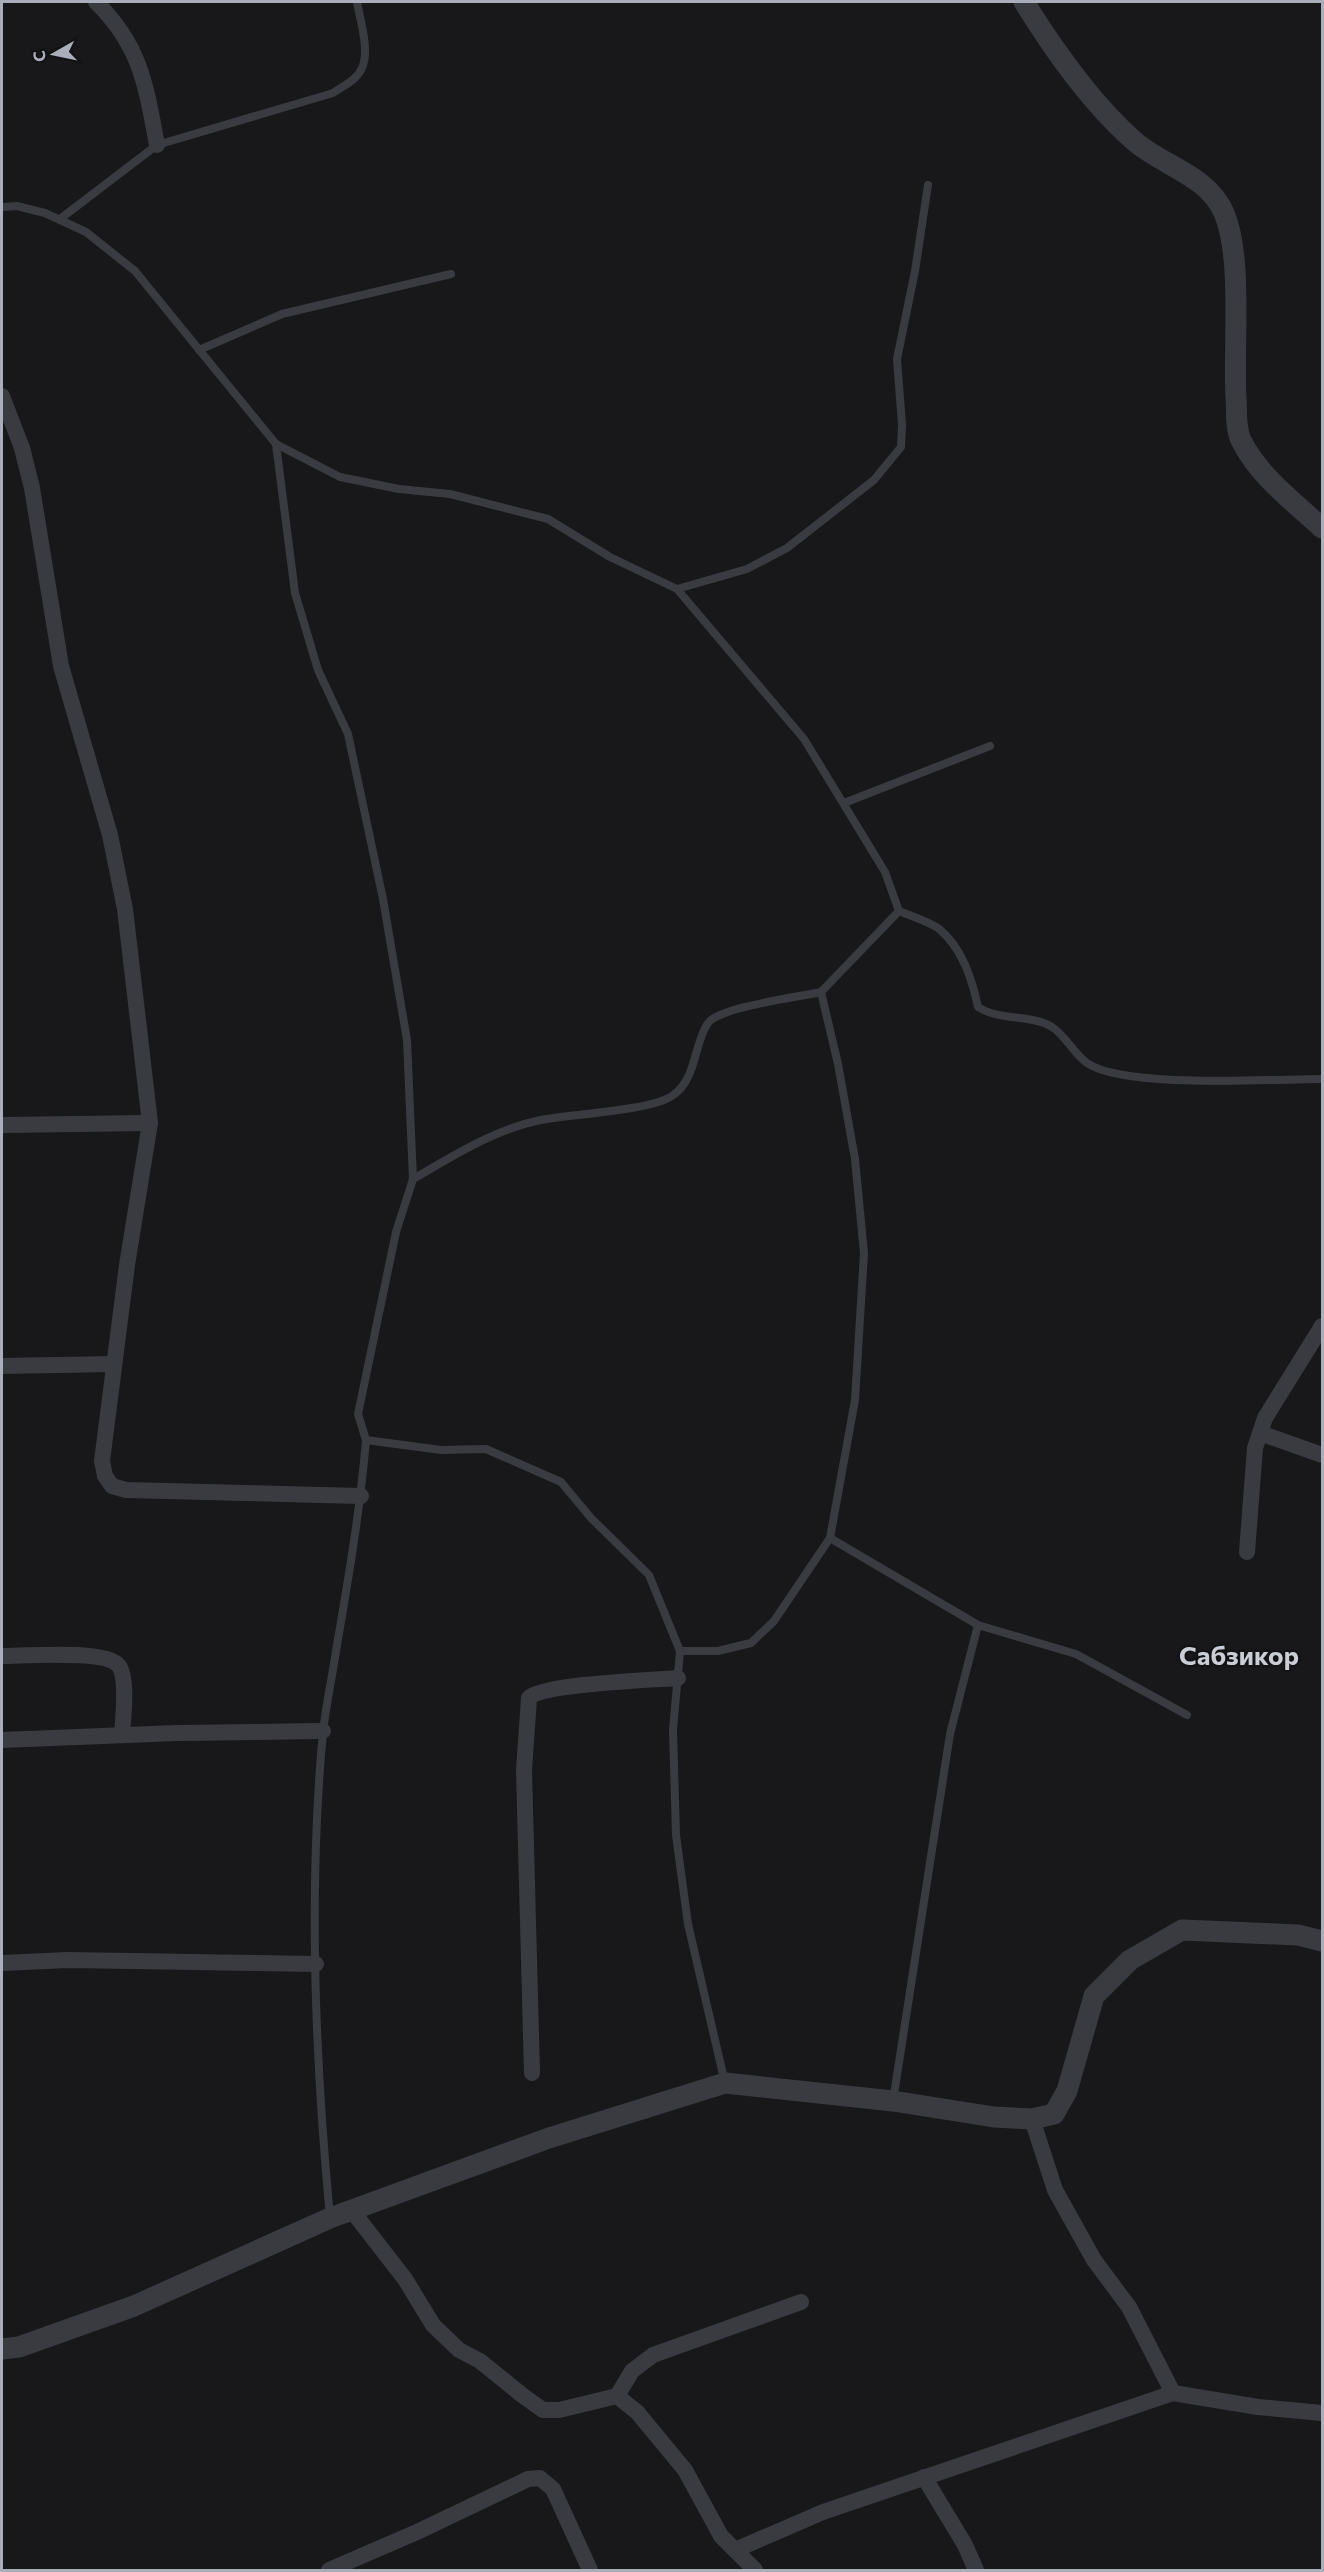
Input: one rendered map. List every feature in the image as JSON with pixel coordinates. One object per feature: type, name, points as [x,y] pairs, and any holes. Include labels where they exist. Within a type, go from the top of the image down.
[{"type":"street","points":[[96,2],[117,25],[138,59],[146,86],[157,145]]},
{"type":"street","points":[[1024,2],[1046,38],[1132,140],[1202,184],[1224,213],[1230,239],[1235,291],[1235,385],[1240,441],[1272,480],[1323,528]]},
{"type":"street","points":[[2,396],[22,448],[32,488],[61,666],[110,835],[125,909],[150,1123],[113,1365],[102,1461],[105,1476],[112,1486],[126,1490],[361,1496]]},
{"type":"street","points":[[2,1125],[150,1123]]},
{"type":"street","points":[[1247,1552],[1255,1448],[1265,1418],[1323,1326]]},
{"type":"street","points":[[2,1366],[113,1365]]},
{"type":"street","points":[[1260,1433],[1323,1455]]},
{"type":"street","points":[[2,1656],[92,1656],[112,1659],[121,1667],[124,1682],[122,1735]]},
{"type":"street","points":[[532,2073],[524,1770],[529,1698],[537,1692],[560,1688],[678,1678]]},
{"type":"street","points":[[2,1740],[323,1731]]},
{"type":"street","points":[[2,2349],[19,2347],[134,2306],[330,2218],[353,2212],[549,2138],[724,2083],[893,2101],[994,2117],[1032,2119],[1054,2114],[1067,2091],[1094,1996],[1130,1960],[1182,1930],[1298,1935],[1323,1941]]},
{"type":"street","points":[[2,1963],[68,1960],[316,1964]]},
{"type":"street","points":[[1032,2119],[1055,2190],[1094,2260],[1129,2307],[1173,2393]]},
{"type":"street","points":[[353,2212],[405,2279],[433,2325],[459,2350],[480,2361],[522,2396],[543,2410],[559,2410],[617,2396],[632,2371],[653,2355],[801,2302]]},
{"type":"street","points":[[735,2550],[823,2512],[1173,2393],[1258,2407],[1323,2413]]},
{"type":"street","points":[[617,2396],[637,2412],[685,2470],[721,2536],[755,2571]]},
{"type":"street","points":[[924,2477],[965,2546],[976,2571]]},
{"type":"street","points":[[329,2571],[528,2478],[540,2478],[553,2489],[590,2571]]},
{"type":"lane","points":[[60,219],[157,145],[333,93],[353,80],[362,68],[364,51],[357,2]]},
{"type":"lane","points":[[677,589],[747,569],[787,548],[874,480],[901,447],[902,425],[897,359],[915,271],[928,185]]},
{"type":"lane","points":[[2,207],[17,206],[45,213],[86,231],[135,272],[276,444],[340,477],[399,489],[450,494],[548,519],[610,557],[677,589],[804,739],[885,872],[899,911],[938,928],[952,944],[966,964],[978,1008],[988,1014],[1015,1017],[1052,1027],[1087,1063],[1105,1072],[1136,1079],[1323,1079]]},
{"type":"lane","points":[[199,350],[282,314],[451,274]]},
{"type":"lane","points":[[276,444],[295,593],[318,670],[348,734],[383,899],[407,1040],[413,1179],[396,1232],[358,1414],[366,1440],[361,1496],[323,1731],[318,1833],[316,1964],[321,2118],[330,2218]]},
{"type":"lane","points":[[844,803],[990,746]]},
{"type":"lane","points":[[413,1179],[473,1144],[539,1120],[624,1108],[672,1096],[687,1079],[708,1023],[720,1015],[737,1009],[821,992],[899,911]]},
{"type":"lane","points":[[680,1651],[718,1651],[751,1643],[774,1621],[830,1538],[855,1400],[864,1253],[855,1159],[838,1064],[821,992]]},
{"type":"lane","points":[[366,1440],[441,1450],[486,1449],[561,1482],[591,1518],[649,1575],[680,1651],[673,1730],[676,1835],[688,1924],[724,2083]]},
{"type":"lane","points":[[830,1538],[978,1625],[1076,1654],[1187,1715]]},
{"type":"lane","points":[[893,2101],[950,1734],[978,1625]]},
{"type":"district","name":"Сабзикор","points":[[1239,1656]]}]
